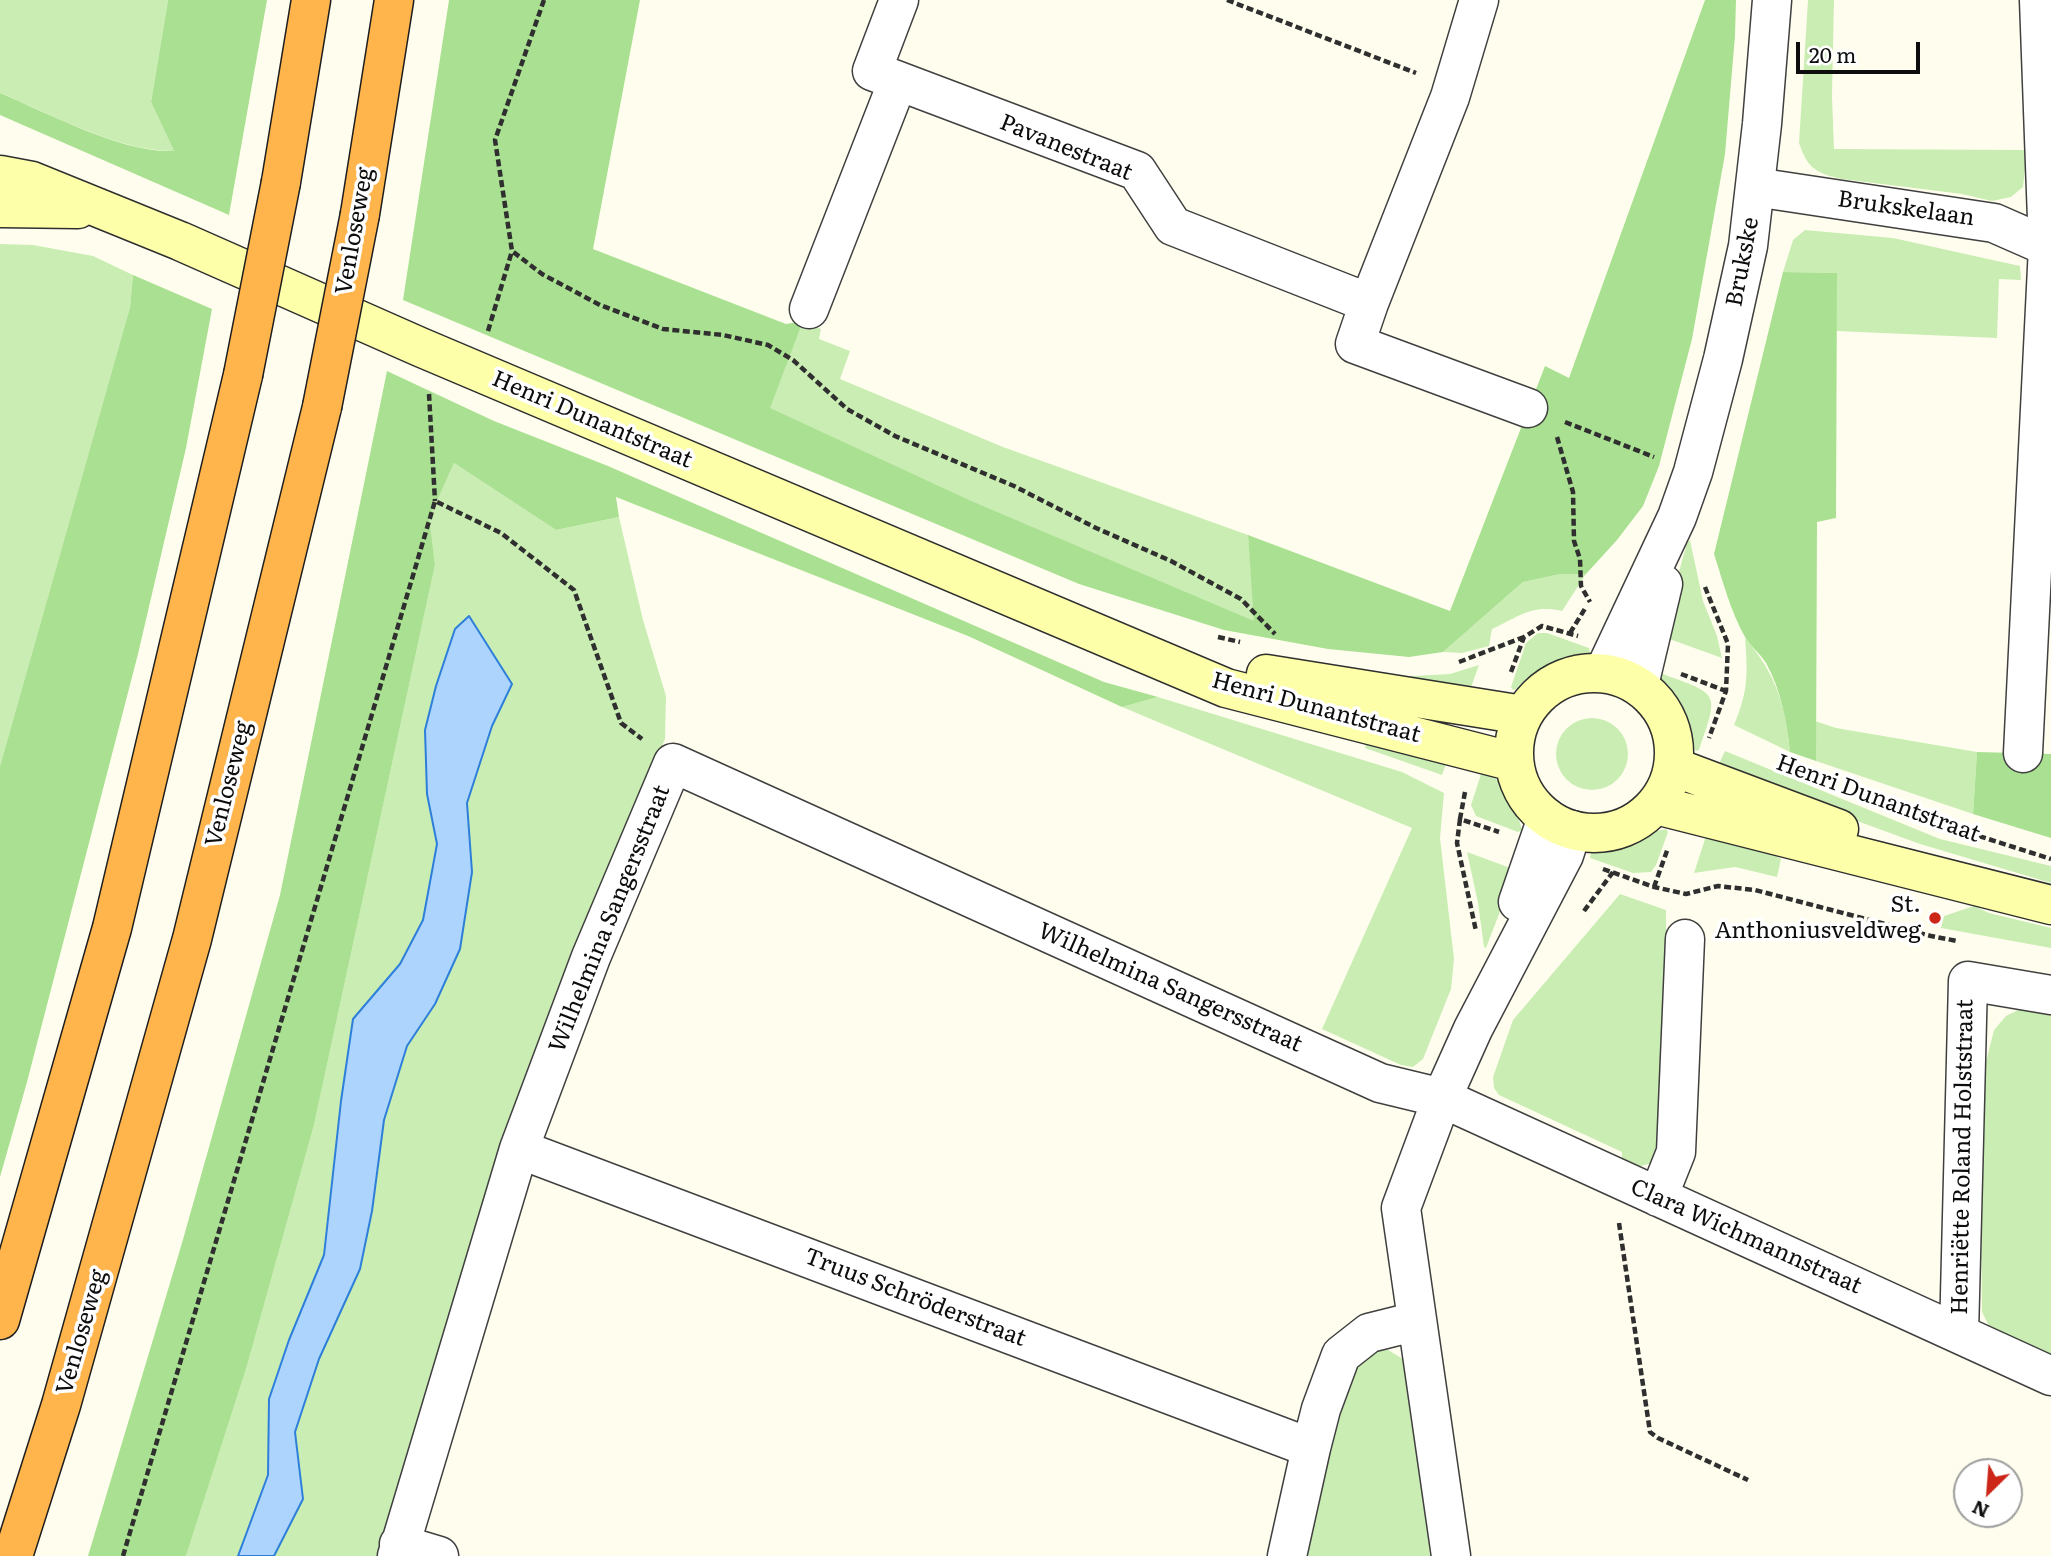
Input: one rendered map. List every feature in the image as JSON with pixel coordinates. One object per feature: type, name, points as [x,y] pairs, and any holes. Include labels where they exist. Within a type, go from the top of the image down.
[{"type":"highway","points":[[0,1320],[112,928],[243,375],[281,182],[311,0]]},
{"type":"highway","name":"Venloseweg","points":[[13,1556],[61,1405],[192,939],[322,407],[359,214],[394,0]]},
{"type":"street","name":"Pavanestraat","points":[[899,0],[873,71],[1137,171],[1172,226],[1369,303]]},
{"type":"street","points":[[1479,0],[1453,87],[1355,344],[1528,408]]},
{"type":"street","name":"Brukske","points":[[1621,679],[1693,472],[1726,346],[1748,246],[1772,0]]},
{"type":"street","points":[[2023,753],[2050,248],[2039,0]]},
{"type":"street","points":[[810,309],[898,81]]},
{"type":"street","name":"Henri Dunantstraat","points":[[0,175],[32,181],[103,209],[420,348],[1226,688],[1514,762]]},
{"type":"street","name":"Brukskelaan","points":[[1755,187],[1994,223],[2050,248]]},
{"type":"street","name":"Henri Dunantstraat","points":[[0,208],[103,209]]},
{"type":"street","name":"Henri Dunantstraat","points":[[1083,627],[1277,676],[1523,715]]},
{"type":"street","points":[[1572,675],[1621,679],[1661,707],[1674,736],[1674,767],[1668,787],[1656,805],[1632,824],[1603,833],[1560,824],[1531,803],[1520,783],[1514,762],[1515,737],[1523,715],[1543,690],[1572,675]]},
{"type":"street","name":"Wilhelmina Sangersstraat","points":[[398,1550],[519,1149],[592,957],[673,763],[1380,1083],[1442,1098]]},
{"type":"street","name":"Henri Dunantstraat","points":[[1674,767],[2036,902]]},
{"type":"street","name":"Henri Dunantstraat","points":[[1656,805],[2036,902]]},
{"type":"street","points":[[1451,1556],[1401,1208],[1442,1098],[1560,824]]},
{"type":"street","points":[[1658,1197],[1676,1152],[1685,939]]},
{"type":"street","name":"Henriëtte Roland Holststraat","points":[[1959,1334],[1968,981],[2051,995]]},
{"type":"street","name":"Clara Wichmannstraat","points":[[1442,1098],[2051,1376]]},
{"type":"street","name":"Truus Schröderstraat","points":[[519,1149],[1311,1448]]},
{"type":"street","points":[[1287,1556],[1321,1409],[1341,1355],[1369,1333],[1417,1321]]},
{"type":"street","points":[[398,1550],[439,1556]]},
{"type":"path","points":[[485,342],[512,251],[495,140],[544,0]]},
{"type":"path","points":[[1227,0],[1453,87]]},
{"type":"path","points":[[512,251],[542,274],[600,305],[663,329],[723,335],[768,345],[793,360],[847,409],[895,436],[1014,486],[1096,528],[1171,561],[1241,599],[1282,641]]},
{"type":"path","points":[[123,1556],[435,501],[429,383]]},
{"type":"path","points":[[1528,408],[1693,472]]},
{"type":"path","points":[[1528,408],[1553,425],[1573,492],[1574,541],[1580,559],[1581,586],[1590,602]]},
{"type":"path","points":[[435,501],[501,533],[574,590],[621,723],[673,763]]},
{"type":"path","points":[[1704,582],[1728,644],[1726,691],[1710,734],[1722,739]]},
{"type":"path","name":"Henri Dunantstraat","points":[[1861,797],[1886,808],[2051,859]]},
{"type":"path","points":[[1460,819],[1457,843],[1478,938]]},
{"type":"path","points":[[1686,894],[1718,886],[1755,890],[1931,936]]},
{"type":"path","points":[[1613,1176],[1650,1432],[1748,1480]]},
{"type":"green space","points":[[0,0],[168,0],[151,102],[174,151],[153,150],[108,139],[0,93]]},
{"type":"green space","points":[[168,0],[267,0],[229,215],[0,115],[0,93],[109,139],[131,146],[174,151],[151,102]]},
{"type":"green space","points":[[449,0],[640,0],[593,249],[786,324],[803,321],[770,408],[974,502],[1254,621],[1248,535],[1450,611],[1545,366],[1569,378],[1705,0],[1736,0],[1725,154],[1692,339],[1659,466],[1643,506],[1586,574],[1561,574],[1523,582],[1443,652],[1409,657],[1328,649],[1224,630],[1079,584],[403,300]]},
{"type":"green space","points":[[1808,0],[1834,0],[1834,149],[2027,150],[2023,187],[2011,197],[1992,201],[1962,194],[1842,179],[1814,168],[1806,159],[1799,143]]},
{"type":"green space","points":[[1805,230],[1893,238],[2020,266],[2021,280],[1999,279],[1997,338],[1836,331],[1837,273],[1783,272],[1793,240]]},
{"type":"green space","points":[[0,244],[33,245],[93,256],[133,275],[130,307],[0,766]]},
{"type":"green space","points":[[1783,272],[1837,273],[1836,518],[1817,522],[1816,761],[1790,752],[1776,684],[1766,663],[1740,627],[1714,554]]},
{"type":"green space","points":[[133,275],[212,309],[186,448],[138,654],[0,1177],[0,766],[130,307]]},
{"type":"green space","points":[[803,321],[821,329],[819,339],[850,351],[840,379],[1003,447],[1248,535],[1255,622],[974,502],[769,408]]},
{"type":"green space","points":[[387,371],[494,421],[608,466],[1104,682],[1158,697],[1122,707],[968,636],[616,497],[619,517],[556,530],[454,463],[429,518],[435,565],[314,1125],[247,1366],[186,1556],[88,1556],[182,1243],[280,895]]},
{"type":"green space","points":[[454,463],[556,530],[619,517],[643,620],[666,696],[665,739],[599,888],[524,1108],[385,1556],[274,1556],[303,1499],[295,1432],[319,1359],[360,1269],[372,1211],[384,1120],[407,1046],[435,1004],[460,949],[472,872],[467,803],[492,726],[512,684],[469,616],[455,629],[425,730],[427,794],[437,844],[423,920],[400,964],[353,1019],[324,1255],[289,1340],[269,1399],[268,1475],[238,1556],[186,1556],[247,1366],[314,1125],[435,565],[428,518]]},
{"type":"green space","points":[[1690,540],[1703,601],[1717,636],[1722,658],[1661,636]]},
{"type":"green space","points":[[1561,574],[1586,574],[1562,611],[1533,610],[1492,629],[1489,646],[1462,653],[1443,652],[1523,582]]},
{"type":"green space","points":[[1538,633],[1547,633],[1589,648],[1590,653],[1547,671],[1513,690],[1511,687],[1526,643]]},
{"type":"green space","points":[[1745,638],[1765,665],[1778,691],[1790,752],[1734,725],[1746,683]]},
{"type":"green space","points":[[1479,665],[1469,693],[1395,677],[1450,674]]},
{"type":"green space","points":[[1663,674],[1705,692],[1710,698],[1710,717],[1699,750],[1696,751],[1686,737],[1659,678]]},
{"type":"green space","points":[[1158,697],[1402,772],[1444,793],[1440,838],[1454,959],[1451,989],[1423,1059],[1413,1067],[1401,1065],[1322,1029],[1412,828],[1122,707]]},
{"type":"green space","points":[[1585,718],[1599,718],[1618,728],[1628,747],[1628,761],[1618,780],[1599,790],[1585,790],[1566,780],[1556,761],[1556,747],[1566,728]]},
{"type":"green space","points":[[1815,721],[1836,728],[1977,752],[1973,814],[1816,761]]},
{"type":"green space","points":[[1366,743],[1449,756],[1442,775],[1365,748]]},
{"type":"green space","points":[[1725,751],[1940,839],[2051,866],[2051,883],[1920,844],[1808,803],[1718,766]]},
{"type":"green space","points":[[1977,752],[2051,754],[2051,838],[1973,814]]},
{"type":"green space","points":[[1482,771],[1497,780],[1508,794],[1522,830],[1518,832],[1476,816],[1471,805]]},
{"type":"green space","points":[[1666,829],[1668,832],[1651,872],[1633,873],[1590,858],[1591,853]]},
{"type":"green space","points":[[1707,833],[1750,842],[1781,859],[1777,877],[1735,867],[1694,873]]},
{"type":"green space","points":[[1467,852],[1516,870],[1486,948],[1484,947]]},
{"type":"green space","points":[[1620,894],[1666,910],[1667,1145],[1655,1162],[1634,1168],[1622,1165],[1622,1152],[1499,1095],[1494,1088],[1493,1077],[1513,1020]]},
{"type":"green space","points":[[1974,906],[1989,913],[2051,928],[2051,948],[1941,928],[1944,916]]},
{"type":"green space","points":[[2020,1009],[2051,1013],[2051,1359],[1992,1332],[1982,1312],[1980,1086],[1994,1030],[2006,1016]]},
{"type":"green space","points":[[1385,1348],[1406,1361],[1418,1432],[1430,1556],[1302,1556],[1340,1398],[1365,1350]]},
{"type":"water","points":[[469,616],[512,684],[492,726],[467,803],[472,872],[460,949],[435,1004],[407,1046],[384,1120],[372,1211],[360,1269],[319,1359],[295,1432],[303,1499],[274,1556],[238,1556],[268,1475],[269,1399],[289,1340],[324,1255],[353,1019],[400,964],[423,920],[437,844],[427,794],[425,730],[455,629]]},
{"type":"place","name":"St. Anthoniusveldweg","points":[[1935,918]]}]
